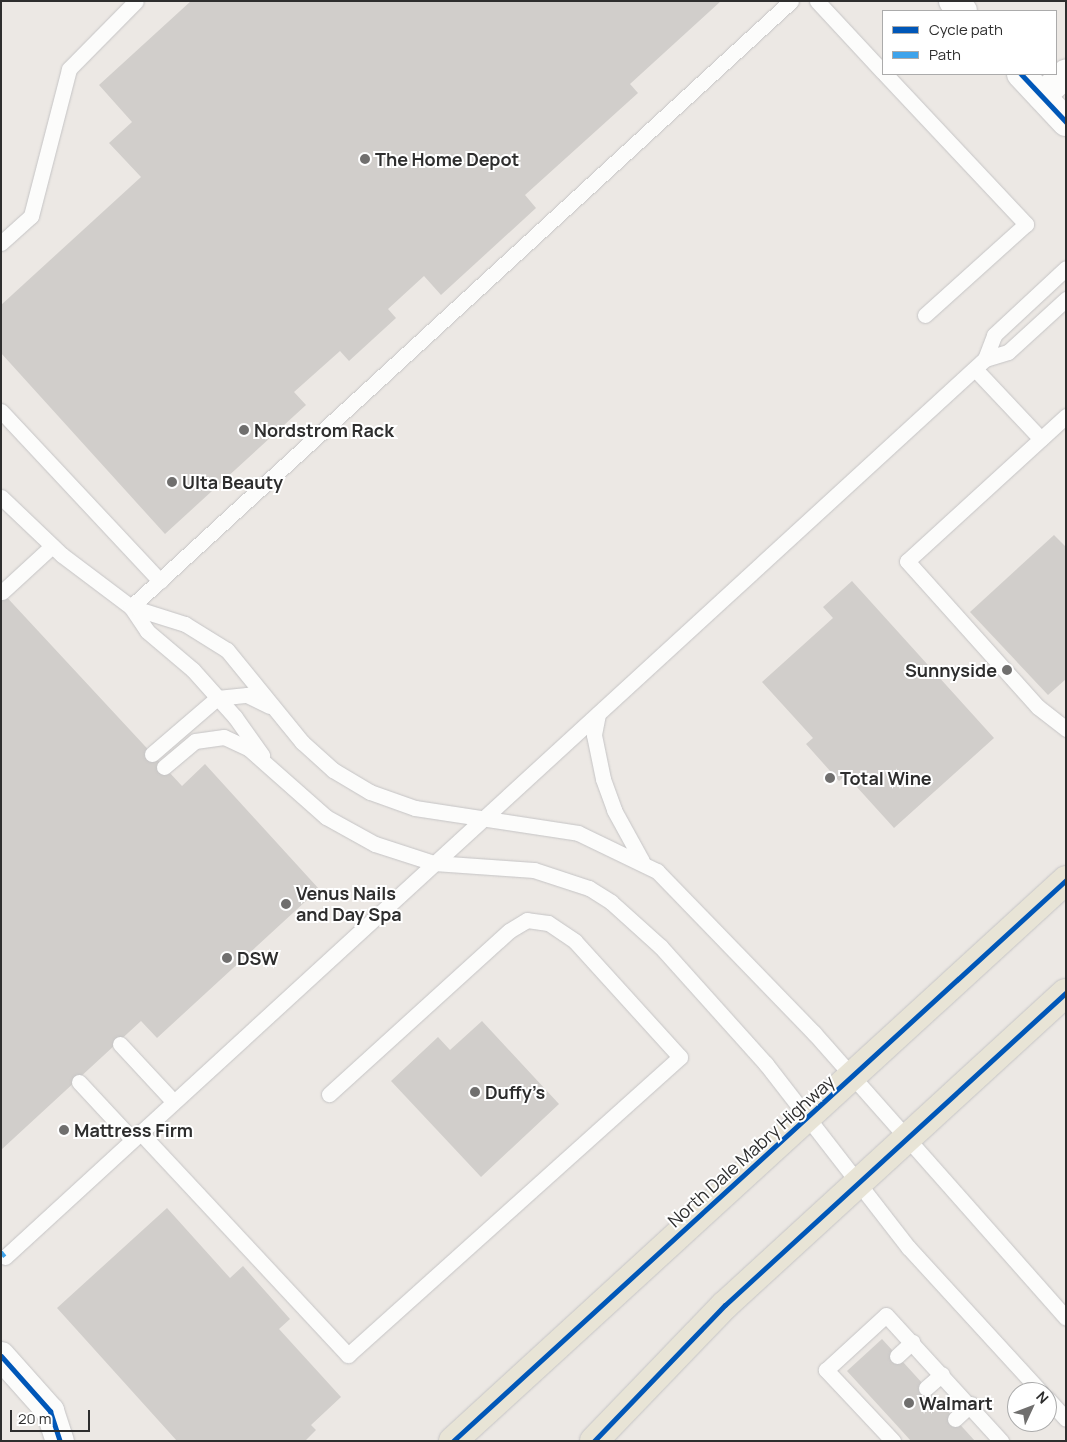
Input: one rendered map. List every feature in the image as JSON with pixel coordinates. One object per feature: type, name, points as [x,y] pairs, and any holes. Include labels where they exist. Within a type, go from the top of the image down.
[{"type":"main road","name":"North Dale Mabry Highway","points":[[453,1441],[853,1077],[1066,880]]},
{"type":"main road","points":[[594,1441],[725,1304],[1066,993]]},
{"type":"street","points":[[953,1],[962,10]]},
{"type":"street","points":[[1042,96],[1066,74]]},
{"type":"street","points":[[1022,75],[1066,122]]},
{"type":"street","points":[[1,1356],[50,1411],[60,1441]]},
{"type":"lane","points":[[1,243],[31,216],[70,69],[136,1]]},
{"type":"lane","points":[[131,607],[791,1]]},
{"type":"lane","points":[[817,1],[882,71]]},
{"type":"lane","points":[[886,75],[1026,224],[925,315]]},
{"type":"lane","points":[[980,364],[994,334],[1066,268]]},
{"type":"lane","points":[[6,1256],[980,364],[1008,352],[1066,299]]},
{"type":"lane","points":[[980,364],[1041,439]]},
{"type":"lane","points":[[1,412],[160,581]]},
{"type":"lane","points":[[1066,416],[907,561],[1038,707],[1066,728]]},
{"type":"lane","points":[[1,497],[52,546],[131,607],[147,631],[217,698],[270,766],[304,800],[350,832],[434,862],[534,870],[589,888],[611,902],[661,947],[808,1117],[908,1247],[1032,1382]]},
{"type":"lane","points":[[2,592],[52,546]]},
{"type":"lane","points":[[131,607],[172,619],[211,639],[247,672],[273,709],[333,770],[370,792],[415,808],[578,833],[643,862],[679,889],[853,1077],[1066,1318]]},
{"type":"lane","points":[[152,754],[217,698],[247,695],[273,709]]},
{"type":"lane","points":[[598,714],[594,735],[603,779],[614,810],[643,862]]},
{"type":"lane","points":[[164,767],[187,746],[214,735],[236,741],[270,766]]},
{"type":"lane","points":[[78,1082],[136,1136],[348,1355],[680,1057],[575,941],[548,924],[527,920],[509,931],[329,1094]]},
{"type":"lane","points":[[120,1044],[174,1101]]},
{"type":"lane","points":[[893,1441],[886,1424],[857,1392],[826,1370],[886,1314],[971,1404],[1001,1441]]},
{"type":"lane","points":[[897,1356],[912,1342]]},
{"type":"lane","points":[[926,1388],[942,1374]]},
{"type":"lane","points":[[955,1419],[971,1404]]},
{"type":"lane","points":[[1057,1409],[1066,1419]]},
{"type":"building","name":"The Home Depot","points":[[191,1],[721,1],[630,84],[638,93],[525,195],[536,208],[441,295],[424,276],[388,309],[396,318],[349,361],[340,351],[294,392],[306,405],[165,534],[1,353],[1,305],[141,177],[109,143],[132,122],[99,85]]},
{"type":"building","points":[[1054,535],[1066,547],[1066,679],[1048,695],[970,612]]},
{"type":"building","points":[[852,581],[994,738],[894,828],[846,775],[839,781],[806,744],[813,738],[762,682],[833,618],[823,607]]},
{"type":"building","points":[[1,591],[182,786],[205,764],[319,889],[157,1038],[141,1021],[1,1150]]},
{"type":"building","name":"Duffy’s","points":[[482,1021],[559,1104],[481,1177],[391,1081],[438,1037],[450,1050]]},
{"type":"building","points":[[167,1208],[230,1278],[243,1266],[290,1319],[279,1329],[341,1397],[311,1425],[316,1430],[305,1441],[177,1441],[57,1308]]},
{"type":"building","name":"Walmart","points":[[882,1339],[975,1441],[911,1441],[847,1371]]},
{"type":"marked path","points":[[1,1252],[5,1257]]},
{"type":"cycle path","points":[[1022,75],[1066,122]]},
{"type":"cycle path","points":[[453,1441],[1066,880]]},
{"type":"cycle path","points":[[594,1441],[725,1305],[1066,993]]},
{"type":"cycle path","points":[[1,1356],[50,1411],[60,1441]]},
{"type":"place","name":"The Home Depot","points":[[365,159]]},
{"type":"place","name":"Nordstrom Rack","points":[[244,430]]},
{"type":"place","name":"Ulta Beauty","points":[[172,482]]},
{"type":"place","name":"Sunnyside","points":[[1007,670]]},
{"type":"place","name":"Total Wine","points":[[830,778]]},
{"type":"place","name":"Venus Nails and Day Spa","points":[[286,904]]},
{"type":"place","name":"DSW","points":[[227,958]]},
{"type":"place","name":"Duffy’s","points":[[475,1092]]},
{"type":"place","name":"Mattress Firm","points":[[64,1130]]},
{"type":"place","name":"Walmart","points":[[909,1403]]}]
